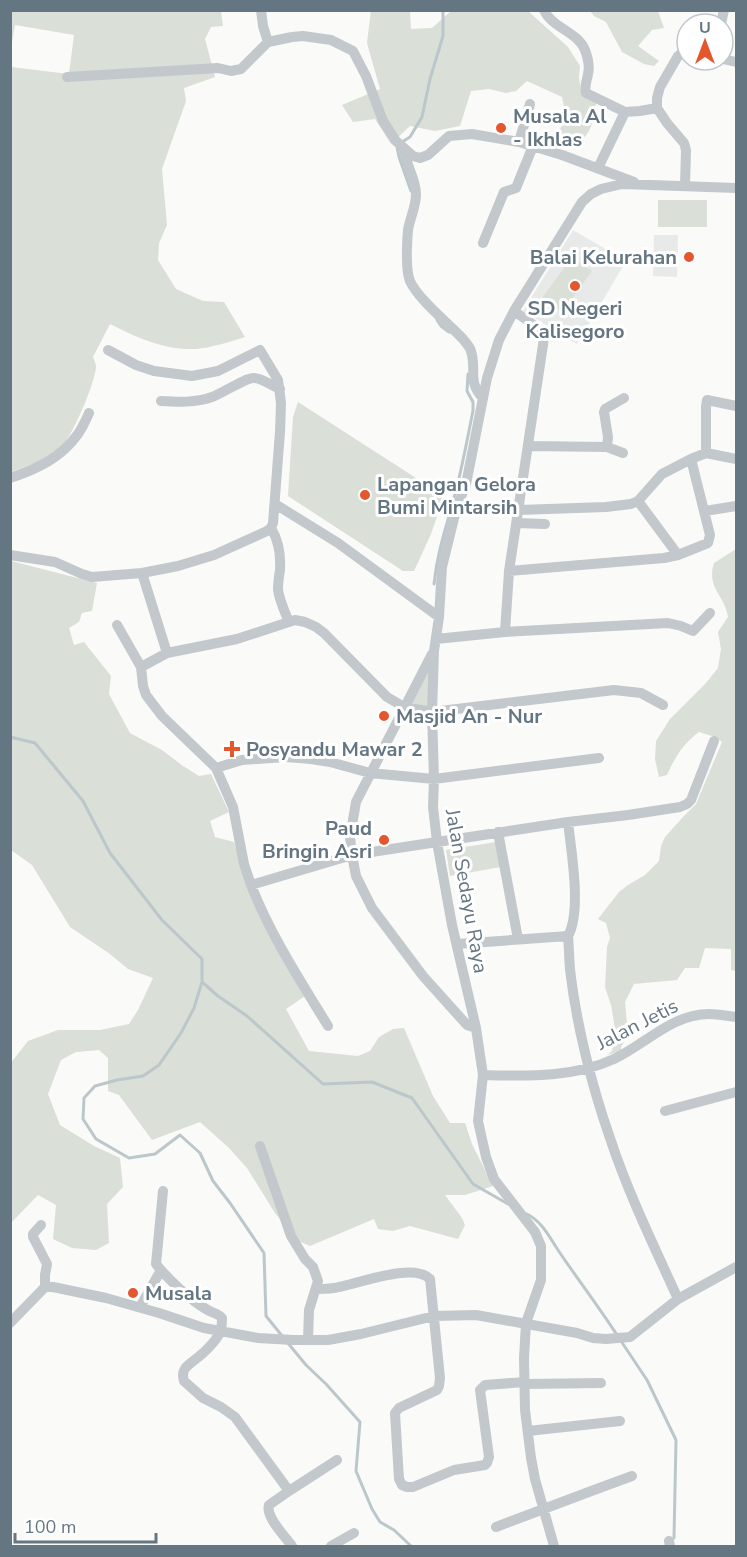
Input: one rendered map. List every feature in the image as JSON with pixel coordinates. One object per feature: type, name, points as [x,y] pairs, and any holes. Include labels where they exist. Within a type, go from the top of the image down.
[{"type":"street","points":[[261,10],[268,42]]},
{"type":"street","points":[[544,10],[546,16],[574,36],[584,48],[589,72],[585,85],[586,93],[625,111],[657,108]]},
{"type":"street","points":[[725,10],[736,12]]},
{"type":"street","points":[[67,77],[218,68],[231,71],[241,69],[268,42],[292,37],[318,37],[339,43],[353,51],[366,75],[383,121],[401,146],[413,156],[420,158],[429,155],[449,136],[472,134],[533,146],[640,184]]},
{"type":"street","points":[[675,61],[660,87],[657,108],[687,150],[685,186]]},
{"type":"street","points":[[519,142],[530,104]]},
{"type":"street","points":[[625,111],[601,169],[607,187],[640,184],[736,188]]},
{"type":"street","points":[[401,146],[416,189],[407,246],[410,282],[469,346],[473,359],[474,385],[477,393],[483,398]]},
{"type":"street","points":[[483,243],[504,192],[516,188],[533,146]]},
{"type":"street","name":"Jalan Sedayu Raya","points":[[554,1546],[531,1458],[525,1410],[526,1323],[541,1280],[541,1246],[534,1232],[494,1179],[486,1157],[478,1121],[483,1075],[476,1028],[437,842],[433,807],[434,651],[442,567],[456,510],[466,484],[483,398],[499,340],[514,310],[582,202],[591,194],[607,187]]},
{"type":"street","points":[[505,632],[509,571],[544,338],[541,330],[514,310]]},
{"type":"street","points":[[108,350],[136,365],[154,371],[192,376],[218,370],[260,350],[278,380],[280,389],[280,432],[271,528],[279,547],[279,593],[290,622]]},
{"type":"street","points":[[160,401],[188,402],[209,398],[251,378],[280,389]]},
{"type":"street","points":[[607,447],[605,409],[624,398]]},
{"type":"street","points":[[706,453],[707,400],[736,406]]},
{"type":"street","points":[[10,478],[35,470],[65,450],[79,434],[89,413]]},
{"type":"street","points":[[528,446],[607,447],[623,453]]},
{"type":"street","points":[[519,510],[631,504],[638,501],[662,474],[691,459],[706,453],[736,459]]},
{"type":"street","points":[[509,571],[664,558],[708,543],[710,535],[691,459]]},
{"type":"street","points":[[638,501],[678,555]]},
{"type":"street","points":[[275,504],[339,543],[439,617]]},
{"type":"street","points":[[705,512],[736,506]]},
{"type":"street","points":[[517,523],[545,524]]},
{"type":"street","points":[[10,555],[55,562],[92,577],[142,573],[178,566],[214,555],[271,528]]},
{"type":"street","points":[[142,573],[167,653]]},
{"type":"street","points":[[436,639],[505,632],[668,623],[693,631],[710,613]]},
{"type":"street","points":[[141,667],[167,653],[237,639],[299,620],[324,633],[387,697],[404,707],[432,712],[614,690],[642,693],[663,705]]},
{"type":"street","points":[[117,625],[141,667],[146,695],[162,716],[216,768],[233,807],[244,864],[260,908],[277,942],[328,1026]]},
{"type":"street","points":[[434,651],[356,802],[350,837],[352,855],[356,876],[365,896],[382,922],[423,976],[467,1025],[476,1028]]},
{"type":"street","points":[[251,885],[352,855],[680,807],[691,800],[714,741]]},
{"type":"street","points":[[216,768],[242,760],[286,757],[330,762],[370,773],[434,779],[599,758]]},
{"type":"street","points":[[567,822],[574,896],[572,925],[568,936],[571,975],[589,1068],[610,1139],[678,1299]]},
{"type":"street","points":[[498,832],[518,939]]},
{"type":"street","points":[[457,944],[568,936]]},
{"type":"street","name":"Jalan Jetis","points":[[483,1075],[536,1076],[589,1068],[615,1058],[679,1020],[710,1013],[736,1017]]},
{"type":"street","points":[[664,1111],[736,1092]]},
{"type":"street","points":[[260,1146],[291,1236],[305,1259],[313,1267],[318,1281],[309,1310],[308,1340]]},
{"type":"street","points":[[163,1191],[156,1264],[203,1308],[222,1316],[221,1332],[197,1359],[188,1364],[182,1378],[203,1398],[235,1417],[289,1491]]},
{"type":"street","points":[[10,1323],[45,1287],[46,1264],[33,1237],[33,1233],[41,1225]]},
{"type":"street","points":[[45,1287],[99,1296],[196,1326],[258,1338],[328,1340],[434,1316],[476,1315],[606,1339],[630,1338],[678,1299],[736,1267]]},
{"type":"street","points":[[140,1307],[161,1270]]},
{"type":"street","points":[[316,1289],[337,1288],[396,1273],[423,1274],[430,1279],[440,1378],[439,1386],[433,1393],[399,1408],[395,1413],[399,1479],[402,1485],[407,1487],[413,1487],[454,1470],[487,1463],[489,1456],[480,1390],[485,1385],[602,1383]]},
{"type":"street","points":[[528,1431],[620,1420]]},
{"type":"street","points":[[292,1546],[269,1515],[267,1508],[337,1460]]},
{"type":"street","points":[[496,1527],[632,1476]]},
{"type":"street","points":[[331,1546],[354,1533]]},
{"type":"shaded area","points":[[371,10],[410,11],[411,29],[432,28],[451,11],[528,11],[568,47],[580,66],[581,92],[597,103],[592,123],[585,137],[575,149],[553,145],[566,116],[562,97],[527,81],[516,91],[506,93],[489,89],[471,91],[460,126],[435,131],[410,126],[391,144],[375,119],[353,122],[342,105],[380,89],[367,43]]},
{"type":"shaded area","points":[[11,11],[221,11],[223,26],[211,27],[205,39],[215,77],[184,88],[186,101],[162,169],[167,225],[159,243],[158,260],[176,289],[203,301],[224,302],[245,337],[200,349],[173,348],[147,341],[110,324],[93,357],[96,366],[95,374],[87,398],[63,446],[49,457],[11,472],[11,67],[69,74],[74,35],[15,25],[11,48]]},
{"type":"shaded area","points":[[590,11],[658,11],[664,28],[652,30],[638,46],[659,61],[654,66],[644,64],[622,52],[606,22],[594,16]]},
{"type":"shaded area","points":[[658,200],[707,200],[707,227],[658,227]]},
{"type":"shaded area","name":"SD Negeri Kalisegoro","points":[[573,230],[626,261],[577,344],[523,311]]},
{"type":"shaded area","points":[[654,235],[678,235],[677,277],[653,276]]},
{"type":"shaded area","points":[[572,257],[592,271],[562,312],[542,298]]},
{"type":"shaded area","name":"Lapangan Gelora Bumi Mintarsih","points":[[298,402],[444,496],[431,534],[414,571],[403,571],[288,496],[293,417]]},
{"type":"shaded area","points":[[736,549],[736,971],[731,970],[731,949],[705,948],[699,968],[685,968],[677,980],[634,984],[625,1002],[628,1035],[621,1051],[607,1055],[612,1051],[616,1034],[605,987],[607,947],[610,938],[606,923],[598,919],[619,892],[645,875],[659,861],[665,837],[696,804],[722,742],[699,732],[680,751],[667,775],[659,777],[655,759],[656,741],[670,719],[718,668],[721,649],[718,632],[728,617],[714,585],[712,572],[714,563]]},
{"type":"shaded area","points":[[11,561],[97,583],[92,611],[82,613],[79,622],[69,628],[74,645],[84,642],[111,676],[109,694],[130,733],[162,750],[199,776],[211,774],[229,812],[210,821],[215,837],[234,842],[244,876],[305,996],[286,1009],[309,1051],[358,1056],[370,1051],[379,1037],[393,1029],[404,1028],[433,1096],[450,1123],[465,1123],[472,1144],[493,1186],[465,1195],[445,1195],[465,1225],[458,1239],[410,1226],[393,1231],[378,1229],[374,1219],[310,1246],[298,1241],[275,1213],[247,1168],[200,1122],[152,1140],[119,1095],[108,1091],[108,1058],[99,1050],[76,1052],[61,1060],[48,1094],[60,1125],[94,1146],[120,1158],[123,1187],[107,1204],[109,1243],[96,1250],[72,1248],[53,1239],[56,1205],[38,1195],[11,1223],[10,1064],[28,1041],[58,1030],[100,1030],[129,1024],[153,978],[128,969],[70,927],[32,865],[11,850]]},
{"type":"shaded area","points":[[432,659],[430,710],[408,705]]},
{"type":"shaded area","points":[[496,842],[501,867],[450,876],[446,850]]},
{"type":"waterway","points":[[402,142],[410,137],[422,117],[443,36],[443,10]]},
{"type":"waterway","points":[[397,147],[411,191]]},
{"type":"waterway","points":[[437,320],[449,332]]},
{"type":"waterway","points":[[434,584],[473,411],[473,402],[467,391],[468,374]]},
{"type":"waterway","points":[[10,737],[35,743],[83,801],[110,853],[162,920],[202,959],[202,982],[194,1008],[181,1033],[159,1065],[143,1076],[95,1086],[84,1098],[83,1119],[96,1139],[129,1158],[155,1154],[180,1135],[200,1153],[213,1181],[264,1253],[266,1316],[283,1337]]},
{"type":"waterway","points":[[202,982],[247,1016],[323,1084],[372,1082],[412,1098],[473,1184],[508,1204]]},
{"type":"waterway","points":[[527,1214],[546,1232],[617,1335]]},
{"type":"waterway","points":[[621,1341],[647,1380],[676,1440],[674,1538]]},
{"type":"waterway","points":[[287,1342],[360,1422],[356,1471],[380,1522],[394,1530],[411,1546]]},
{"type":"place","name":"Musala Al - Ikhlas","points":[[501,128]]},
{"type":"place","name":"Balai Kelurahan","points":[[689,257]]},
{"type":"place","name":"SD Negeri Kalisegoro","points":[[575,286]]},
{"type":"place","name":"Lapangan Gelora Bumi Mintarsih","points":[[365,495]]},
{"type":"place","name":"Masjid An - Nur","points":[[384,716]]},
{"type":"place","name":"Posyandu Mawar 2","points":[[232,749]]},
{"type":"place","name":"Paud Bringin Asri","points":[[384,840]]},
{"type":"place","name":"Musala","points":[[133,1293]]}]
